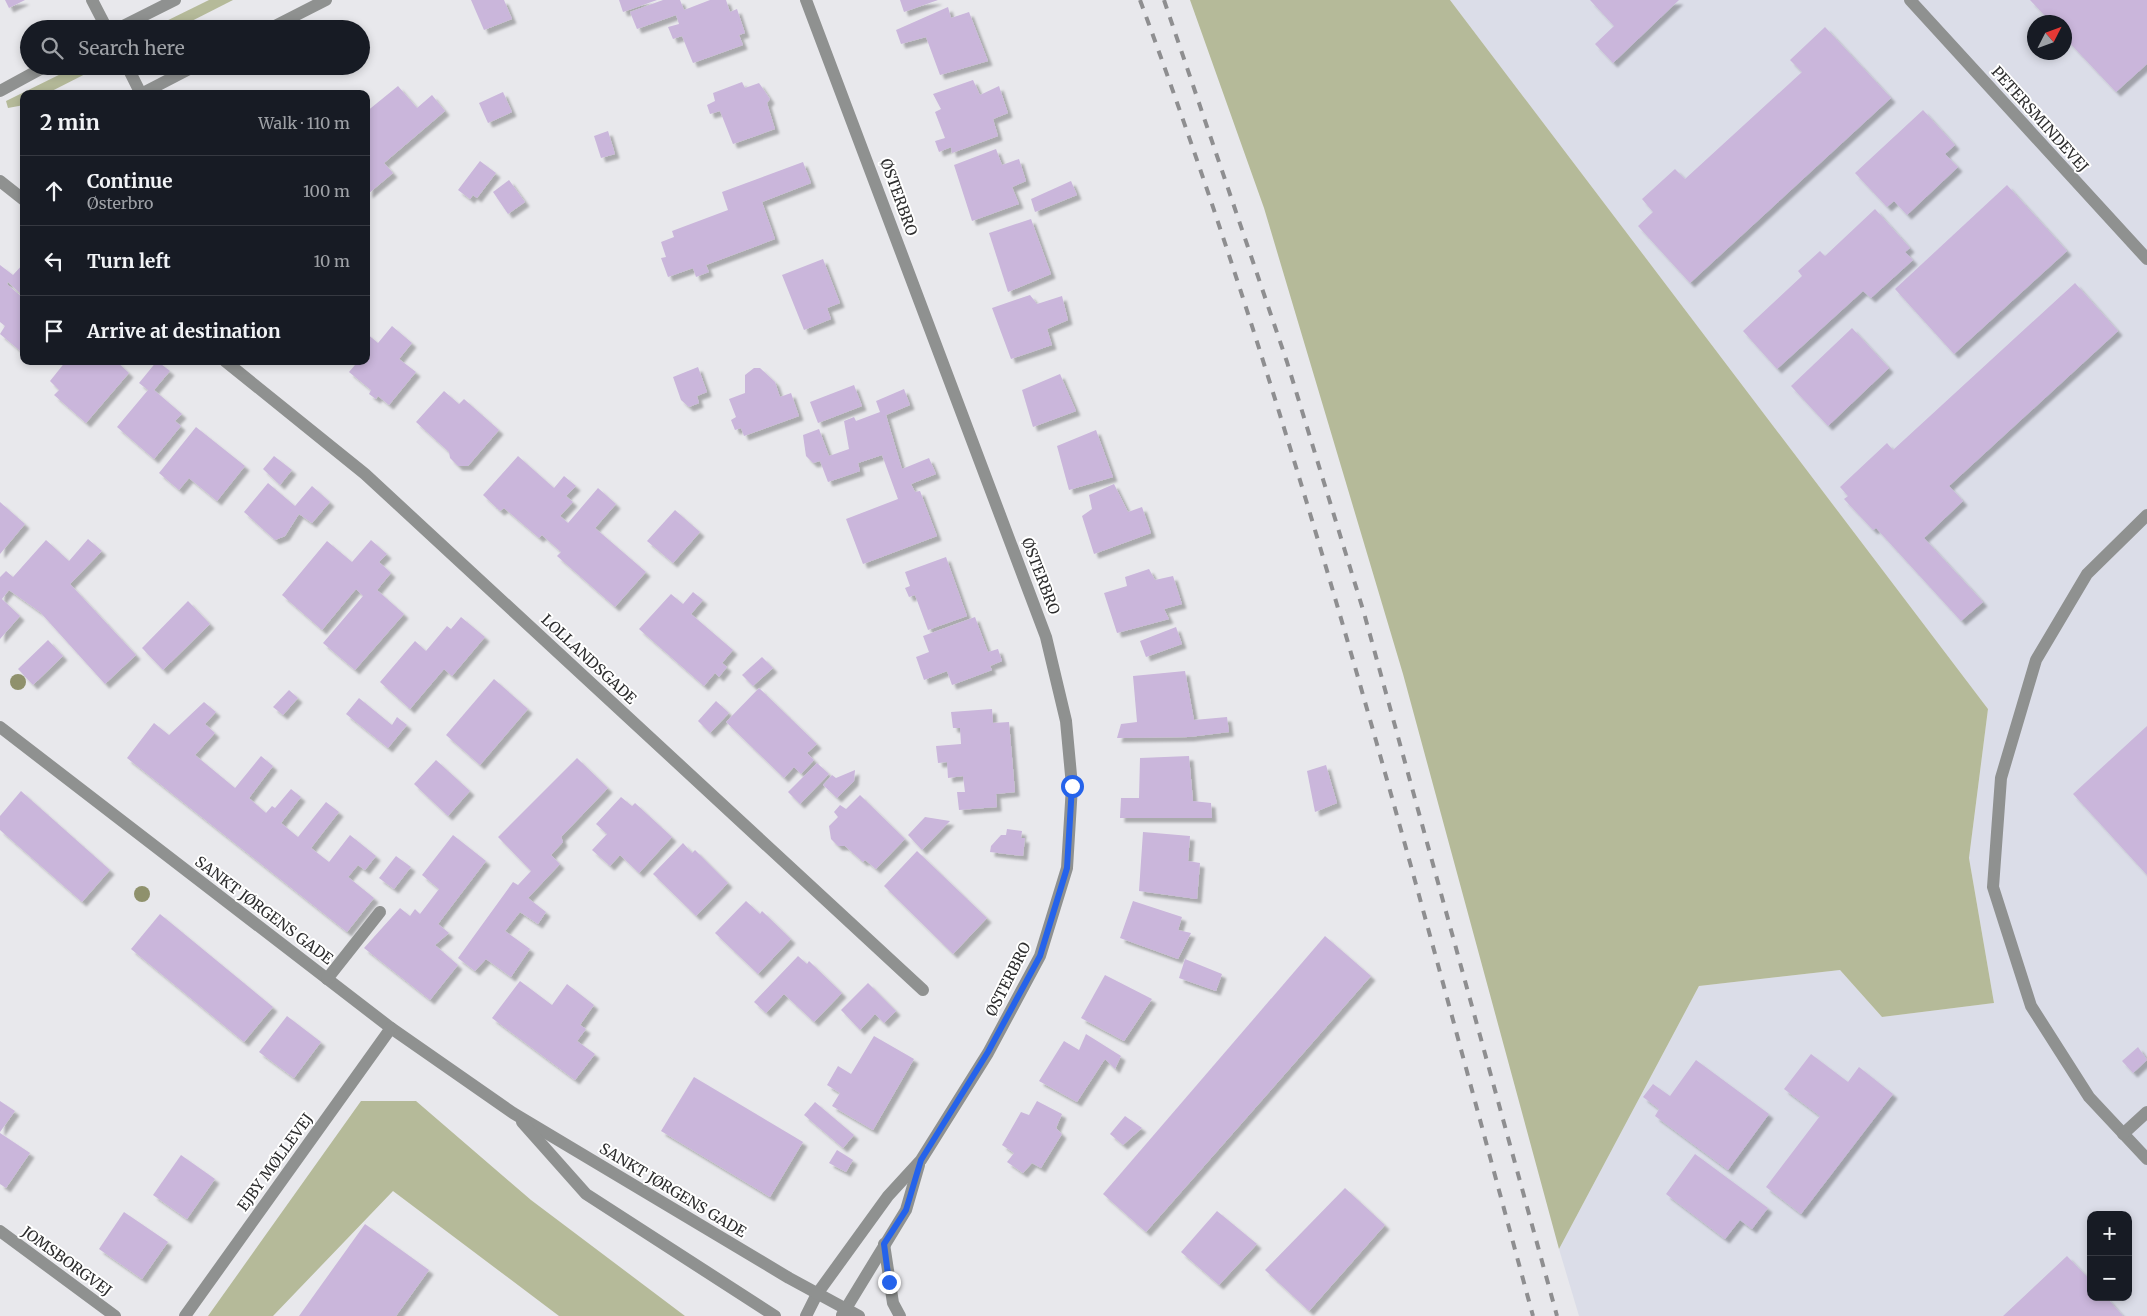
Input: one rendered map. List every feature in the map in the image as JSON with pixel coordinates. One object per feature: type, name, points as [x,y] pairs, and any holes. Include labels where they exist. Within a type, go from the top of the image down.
[{"type":"street","points":[[92,0],[102,20]]},
{"type":"street","points":[[135,20],[175,0]]},
{"type":"street","points":[[287,20],[326,0]]},
{"type":"street","name":"ØSTERBRO","points":[[806,0],[1046,637],[1066,721],[1072,786],[1067,868],[1040,956],[988,1052],[921,1160],[888,1196],[817,1294],[806,1316]]},
{"type":"street","name":"PETERSMINDEVEJ","points":[[1910,0],[2147,259]]},
{"type":"street","points":[[0,91],[29,75]]},
{"type":"street","points":[[131,75],[139,90]]},
{"type":"street","points":[[149,90],[178,75]]},
{"type":"street","points":[[0,181],[20,197]]},
{"type":"street","name":"LOLLANDSGADE","points":[[230,365],[365,474],[923,990]]},
{"type":"street","points":[[2147,515],[2087,574],[2036,660],[2001,778],[1993,887],[2031,1006],[2089,1097],[2147,1159]]},
{"type":"street","name":"SANKT JØRGENS GADE","points":[[0,727],[391,1028],[513,1113],[817,1294],[844,1312],[859,1316]]},
{"type":"street","points":[[327,979],[380,912]]},
{"type":"street","name":"EJBY MØLLEVEJ","points":[[185,1316],[391,1028]]},
{"type":"street","points":[[2123,1134],[2147,1112]]},
{"type":"street","name":"SANKT JØRGENS GADE","points":[[513,1113],[586,1194],[775,1316]]},
{"type":"street","name":"ØSTERBRO","points":[[844,1312],[906,1210],[921,1160]]},
{"type":"street","name":"JOMSBORGVEJ","points":[[0,1231],[114,1316]]},
{"type":"street","points":[[884,1244],[893,1303],[900,1316]]},
{"type":"shaded area","points":[[1450,0],[2147,0],[2147,1316],[1579,1316],[1559,1249],[1699,986],[1840,970],[1882,1017],[1994,1003],[1969,858],[1988,709]]},
{"type":"green space","points":[[209,0],[233,0],[194,20],[168,20]]},
{"type":"green space","points":[[1190,0],[1450,0],[1988,709],[1969,858],[1994,1003],[1882,1017],[1840,970],[1699,986],[1559,1249],[1403,674],[1264,208]]},
{"type":"green space","points":[[59,75],[83,75],[54,90],[28,90]]},
{"type":"green space","points":[[20,94],[20,106],[8,108],[6,101]]},
{"type":"green space","points":[[361,1101],[416,1101],[531,1200],[685,1316],[559,1316],[393,1191],[273,1316],[208,1316]]},
{"type":"building","points":[[5,0],[25,0],[9,8]]},
{"type":"building","points":[[471,0],[504,0],[512,19],[484,30]]},
{"type":"building","points":[[619,0],[657,0],[623,12]]},
{"type":"building","points":[[663,0],[680,0],[684,10],[710,0],[726,0],[730,12],[737,9],[745,33],[739,35],[743,45],[693,63],[682,36],[673,39],[668,27],[679,24],[676,15],[637,29],[630,12]]},
{"type":"building","points":[[900,0],[938,0],[904,12]]},
{"type":"building","points":[[1590,0],[1679,0],[1613,63],[1595,44],[1614,26]]},
{"type":"building","points":[[2030,0],[2147,0],[2147,64],[2116,92],[2072,45],[2072,15],[2044,15]]},
{"type":"building","points":[[948,7],[951,18],[969,12],[988,61],[940,75],[926,37],[901,44],[896,30]]},
{"type":"building","points":[[1825,27],[1891,98],[1690,283],[1638,226],[1653,212],[1642,199],[1675,169],[1685,179],[1802,72],[1790,60]]},
{"type":"building","points":[[973,80],[980,95],[999,86],[1008,113],[993,119],[998,136],[952,153],[951,147],[939,152],[935,141],[945,138],[935,112],[941,109],[933,94]]},
{"type":"building","points":[[742,82],[745,88],[759,83],[770,99],[767,103],[775,129],[733,144],[720,111],[710,114],[707,105],[715,101],[713,93]]},
{"type":"building","points":[[398,86],[417,108],[432,95],[445,111],[384,163],[393,173],[370,192],[370,109]]},
{"type":"building","points":[[503,92],[512,112],[488,123],[479,103]]},
{"type":"building","points":[[1923,110],[1955,145],[1945,154],[1958,167],[1907,215],[1894,201],[1887,207],[1855,173]]},
{"type":"building","points":[[608,131],[615,154],[601,158],[594,136]]},
{"type":"building","points":[[996,149],[1002,165],[1019,159],[1026,181],[1012,187],[1019,204],[972,221],[954,165]]},
{"type":"building","points":[[480,161],[496,173],[477,198],[473,195],[470,199],[458,190]]},
{"type":"building","points":[[803,162],[811,183],[762,202],[775,239],[706,265],[709,272],[696,277],[693,268],[668,277],[661,258],[666,257],[661,242],[674,237],[672,231],[728,210],[722,192]]},
{"type":"building","points":[[509,180],[525,202],[508,214],[493,192]]},
{"type":"building","points":[[1071,181],[1077,195],[1035,212],[1031,199]]},
{"type":"building","points":[[2007,185],[2067,251],[1954,354],[1895,289]]},
{"type":"building","points":[[1875,209],[1910,248],[1905,252],[1913,260],[1871,298],[1863,291],[1777,369],[1743,331],[1802,276],[1798,271],[1820,251],[1825,256]]},
{"type":"building","points":[[1031,219],[1051,274],[1008,292],[989,233]]},
{"type":"building","points":[[823,259],[840,303],[827,308],[831,319],[804,330],[782,275]]},
{"type":"building","points":[[0,265],[13,275],[20,267],[20,293],[8,282],[7,284],[20,295],[20,351],[0,334],[5,326],[0,322]]},
{"type":"building","points":[[2075,283],[2118,331],[1949,486],[1963,501],[1924,538],[1983,602],[1961,621],[1876,528],[1873,530],[1844,499],[1848,496],[1840,487],[1887,443],[1893,450]]},
{"type":"building","points":[[1030,295],[1037,304],[1062,296],[1068,320],[1047,329],[1052,345],[1011,359],[992,308]]},
{"type":"building","points":[[392,326],[412,343],[399,359],[416,372],[389,405],[378,396],[376,399],[369,394],[371,390],[349,372],[355,365],[370,365],[370,336],[378,343]]},
{"type":"building","points":[[1852,328],[1889,368],[1828,426],[1791,386]]},
{"type":"building","points":[[63,365],[120,365],[129,373],[86,423],[54,395],[59,390],[50,381]]},
{"type":"building","points":[[154,365],[162,365],[170,371],[154,390],[182,414],[175,421],[181,426],[154,459],[117,427],[148,390],[139,383]]},
{"type":"building","points":[[698,367],[707,392],[697,396],[699,403],[689,407],[681,400],[673,377]]},
{"type":"building","points":[[754,368],[760,368],[775,382],[780,397],[791,393],[799,416],[744,436],[741,428],[735,430],[731,420],[736,417],[729,399],[745,393],[745,375]]},
{"type":"building","points":[[1060,374],[1076,411],[1033,427],[1022,390]]},
{"type":"building","points":[[854,385],[862,406],[818,423],[810,402]]},
{"type":"building","points":[[904,389],[910,405],[886,415],[902,469],[929,458],[936,474],[911,484],[915,492],[920,491],[937,536],[863,564],[846,519],[898,499],[882,455],[858,463],[860,471],[828,482],[820,461],[813,463],[806,456],[803,435],[819,429],[829,456],[849,449],[844,421],[854,417],[856,421],[880,412],[876,401]]},
{"type":"building","points":[[444,391],[459,404],[464,399],[499,430],[468,466],[458,466],[450,458],[449,452],[416,422]]},
{"type":"building","points":[[196,427],[245,466],[217,501],[189,478],[179,490],[159,473]]},
{"type":"building","points":[[1096,430],[1113,477],[1069,490],[1057,446]]},
{"type":"building","points":[[274,456],[292,470],[280,485],[263,469]]},
{"type":"building","points":[[518,456],[554,488],[564,476],[576,486],[566,496],[573,502],[560,516],[568,523],[598,488],[616,504],[595,528],[646,572],[615,607],[557,556],[561,552],[542,535],[539,538],[504,508],[500,511],[483,495]]},
{"type":"building","points":[[268,483],[295,506],[312,486],[330,502],[312,523],[299,514],[285,536],[275,540],[244,512]]},
{"type":"building","points":[[1114,484],[1128,512],[1142,507],[1151,533],[1094,554],[1082,516],[1092,509],[1089,495]]},
{"type":"building","points":[[0,502],[25,524],[0,554]]},
{"type":"building","points":[[675,510],[700,532],[673,563],[647,541]]},
{"type":"building","points":[[88,539],[102,551],[70,584],[136,655],[105,684],[40,612],[9,590],[2,599],[20,616],[0,639],[0,577],[6,571],[13,577],[46,540],[69,561]]},
{"type":"building","points":[[371,540],[387,554],[379,562],[391,573],[377,590],[404,614],[355,670],[323,643],[363,596],[356,589],[322,630],[282,595],[327,541],[352,562]]},
{"type":"building","points":[[946,557],[967,616],[928,630],[915,595],[909,597],[905,588],[910,586],[905,572]]},
{"type":"building","points":[[1149,569],[1155,580],[1173,576],[1182,604],[1164,609],[1169,619],[1117,633],[1104,593],[1127,586],[1125,577]]},
{"type":"building","points":[[693,592],[703,600],[691,614],[733,650],[722,663],[727,667],[719,677],[715,673],[704,686],[639,629],[671,594],[683,604]]},
{"type":"building","points":[[188,601],[210,624],[163,670],[142,648]]},
{"type":"building","points":[[461,617],[485,637],[452,676],[444,669],[410,709],[380,682],[415,641],[426,651],[447,626],[451,629]]},
{"type":"building","points":[[975,617],[988,652],[998,649],[1002,661],[990,666],[992,670],[952,685],[947,671],[924,680],[916,657],[929,652],[923,636]]},
{"type":"building","points":[[1176,627],[1182,644],[1146,657],[1140,641]]},
{"type":"building","points":[[48,640],[63,656],[33,685],[18,669]]},
{"type":"building","points":[[762,657],[773,668],[753,686],[742,675]]},
{"type":"building","points":[[1185,671],[1194,720],[1227,717],[1229,732],[1189,737],[1117,738],[1121,724],[1137,722],[1133,676]]},
{"type":"building","points":[[494,679],[528,709],[480,765],[446,735]]},
{"type":"building","points":[[759,688],[817,744],[807,753],[814,760],[801,774],[794,767],[784,778],[726,722]]},
{"type":"building","points":[[289,690],[298,698],[283,715],[273,707]]},
{"type":"building","points":[[359,698],[392,725],[397,717],[407,725],[388,748],[346,714]]},
{"type":"building","points":[[716,701],[729,713],[710,733],[698,721]]},
{"type":"building","points":[[204,702],[216,712],[205,724],[215,733],[195,755],[235,788],[261,756],[273,766],[249,798],[266,813],[272,806],[275,808],[291,789],[301,797],[281,823],[298,837],[326,802],[339,812],[311,848],[329,862],[350,835],[376,856],[365,870],[358,865],[348,877],[374,898],[347,932],[127,758],[154,723],[169,735]]},
{"type":"building","points":[[992,709],[993,723],[1009,722],[1015,792],[996,794],[997,807],[959,810],[957,792],[965,792],[963,776],[948,778],[947,762],[938,763],[936,746],[961,744],[960,728],[953,728],[951,712]]},
{"type":"building","points":[[2147,726],[2147,875],[2073,794]]},
{"type":"building","points":[[1189,756],[1193,801],[1211,803],[1212,818],[1120,818],[1121,798],[1139,798],[1140,758]]},
{"type":"building","points":[[577,758],[608,788],[561,837],[563,842],[551,855],[560,864],[528,898],[546,912],[538,924],[520,912],[505,931],[530,949],[511,977],[486,959],[475,971],[458,958],[513,882],[518,885],[531,871],[498,837]]},
{"type":"building","points":[[436,760],[470,791],[448,816],[414,784]]},
{"type":"building","points":[[817,763],[829,774],[800,804],[788,792]]},
{"type":"building","points":[[1326,765],[1337,803],[1315,812],[1307,771]]},
{"type":"building","points":[[855,770],[854,781],[837,798],[823,785],[832,775],[836,778]]},
{"type":"building","points":[[21,791],[110,870],[82,902],[0,830],[0,816]]},
{"type":"building","points":[[860,795],[905,839],[876,869],[865,860],[863,862],[845,846],[838,846],[831,839],[829,826],[838,817],[834,812],[840,805],[846,809]]},
{"type":"building","points":[[621,797],[632,806],[635,803],[672,837],[639,873],[620,855],[610,866],[592,850],[607,834],[596,824]]},
{"type":"building","points":[[925,817],[950,821],[922,850],[908,835]]},
{"type":"building","points":[[1007,829],[1022,831],[1021,838],[1025,838],[1023,856],[990,852],[991,846],[1001,835],[1006,835]]},
{"type":"building","points":[[1143,832],[1190,836],[1188,861],[1200,863],[1197,899],[1139,891]]},
{"type":"building","points":[[453,835],[486,861],[438,924],[449,933],[435,945],[458,965],[430,1000],[364,948],[400,908],[410,916],[415,909],[420,914],[439,889],[422,875]]},
{"type":"building","points":[[683,843],[692,853],[695,850],[728,883],[696,916],[653,874]]},
{"type":"building","points":[[917,851],[987,918],[953,954],[884,886]]},
{"type":"building","points":[[396,856],[411,867],[394,889],[379,878]]},
{"type":"building","points":[[746,901],[760,914],[762,911],[791,939],[758,974],[715,933]]},
{"type":"building","points":[[1133,901],[1182,917],[1178,930],[1191,933],[1178,959],[1120,938]]},
{"type":"building","points":[[160,914],[273,1007],[244,1042],[131,949]]},
{"type":"building","points":[[1325,936],[1371,976],[1146,1232],[1103,1194]]},
{"type":"building","points":[[798,956],[807,964],[809,961],[842,993],[814,1022],[784,994],[766,1013],[754,1002]]},
{"type":"building","points":[[1185,959],[1222,974],[1216,991],[1179,978]]},
{"type":"building","points":[[1105,975],[1152,999],[1124,1041],[1081,1018]]},
{"type":"building","points":[[520,981],[552,1005],[567,984],[594,1005],[580,1025],[586,1029],[577,1041],[595,1054],[575,1080],[492,1018]]},
{"type":"building","points":[[868,983],[896,1011],[884,1023],[875,1014],[860,1030],[841,1010]]},
{"type":"building","points":[[287,1016],[321,1042],[294,1078],[259,1052]]},
{"type":"building","points":[[1086,1034],[1121,1056],[1115,1069],[1105,1059],[1077,1102],[1039,1081],[1064,1041],[1079,1050]]},
{"type":"building","points":[[874,1036],[914,1059],[873,1130],[832,1106],[840,1093],[827,1085],[838,1066],[851,1074]]},
{"type":"building","points":[[2138,1047],[2147,1060],[2133,1073],[2122,1061]]},
{"type":"building","points":[[1811,1054],[1848,1082],[1859,1067],[1893,1094],[1801,1214],[1766,1187],[1820,1116],[1784,1089]]},
{"type":"building","points":[[1696,1060],[1769,1114],[1728,1170],[1655,1116],[1659,1109],[1643,1097],[1653,1084],[1670,1096]]},
{"type":"building","points":[[694,1077],[803,1142],[770,1197],[661,1131]]},
{"type":"building","points":[[0,1101],[15,1111],[0,1132]]},
{"type":"building","points":[[1037,1101],[1062,1114],[1056,1128],[1062,1134],[1041,1168],[1032,1163],[1023,1173],[1007,1162],[1014,1153],[1002,1145],[1021,1112],[1029,1115]]},
{"type":"building","points":[[815,1102],[854,1135],[843,1148],[804,1115]]},
{"type":"building","points":[[1125,1116],[1142,1128],[1123,1145],[1110,1134]]},
{"type":"building","points":[[0,1133],[30,1153],[6,1188],[0,1184]]},
{"type":"building","points":[[837,1150],[853,1160],[846,1172],[829,1163]]},
{"type":"building","points":[[1695,1154],[1768,1208],[1752,1229],[1740,1220],[1725,1239],[1666,1194]]},
{"type":"building","points":[[181,1155],[215,1179],[187,1219],[153,1195]]},
{"type":"building","points":[[1345,1188],[1385,1225],[1309,1311],[1265,1270]]},
{"type":"building","points":[[1217,1211],[1257,1244],[1219,1285],[1181,1252]]},
{"type":"building","points":[[124,1212],[168,1242],[142,1279],[99,1249]]},
{"type":"building","points":[[365,1224],[429,1270],[396,1316],[299,1316]]},
{"type":"building","points":[[2067,1256],[2087,1277],[2087,1301],[2110,1301],[2123,1316],[2003,1316]]},
{"type":"railway","points":[[1140,0],[1198,162],[1252,325],[1303,489],[1398,819],[1533,1316]]},
{"type":"railway","points":[[1164,0],[1287,362],[1364,613],[1557,1316]]},
{"type":"route","points":[[889,1282],[884,1244],[906,1210],[921,1160],[988,1052],[1040,956],[1067,868],[1072,786]]}]
